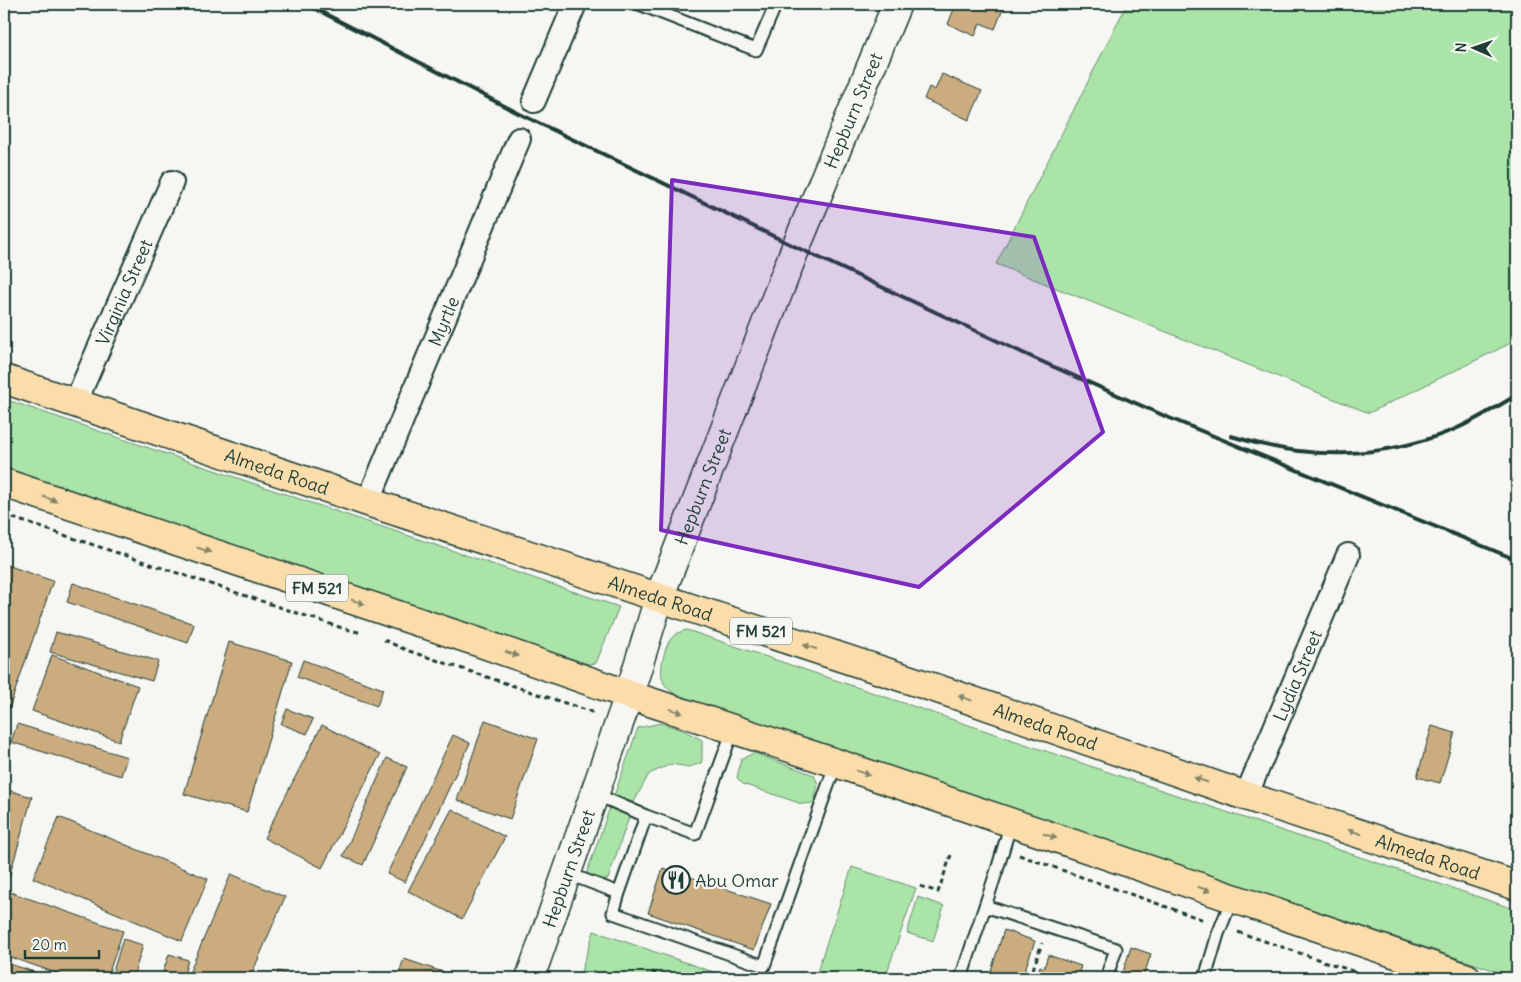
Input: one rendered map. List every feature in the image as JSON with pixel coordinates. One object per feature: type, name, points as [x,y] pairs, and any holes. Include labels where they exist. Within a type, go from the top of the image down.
[{"type":"main road","name":"Almeda Road","points":[[4,379],[368,502],[947,692],[1246,796],[1517,886]]},
{"type":"main road","name":"FM 521","points":[[4,483],[1467,978]]},
{"type":"street","points":[[534,101],[575,4]]},
{"type":"street","name":"Hepburn Street","points":[[530,978],[629,695],[659,598],[796,247],[897,4]]},
{"type":"street","name":"Myrtle","points":[[368,502],[519,139]]},
{"type":"street","name":"Virginia Street","points":[[75,402],[172,182]]},
{"type":"street","name":"Lydia Street","points":[[1246,796],[1348,555]]},
{"type":"lane","points":[[640,4],[756,50],[776,4]]},
{"type":"lane","points":[[594,794],[695,834],[733,730]]},
{"type":"lane","points":[[646,816],[613,913],[764,966],[836,763]]},
{"type":"lane","points":[[961,978],[1011,823]]},
{"type":"lane","points":[[566,873],[620,893]]},
{"type":"lane","points":[[1206,978],[1218,934],[1232,899]]},
{"type":"lane","points":[[985,906],[1116,949],[1106,978]]},
{"type":"path","points":[[4,515],[342,628],[365,634]]},
{"type":"path","points":[[381,639],[406,650],[593,713]]},
{"type":"path","points":[[920,886],[938,892],[951,855]]},
{"type":"path","points":[[1030,978],[1048,927]]},
{"type":"path","points":[[645,978],[651,972],[667,978]]},
{"type":"highlighted area","points":[[672,180],[1034,237],[1103,432],[919,587],[661,530]]},
{"type":"green space","points":[[1127,4],[1517,4],[1517,340],[1369,413],[996,264]]},
{"type":"green space","points":[[4,399],[619,607],[596,663],[588,664],[385,597],[4,468]]},
{"type":"green space","points":[[687,630],[1517,910],[1517,978],[682,698],[666,686],[662,679],[662,667],[670,640],[673,636]]},
{"type":"green space","points":[[661,723],[683,730],[702,740],[701,763],[689,767],[671,764],[649,774],[634,802],[608,879],[597,879],[586,875],[638,728]]},
{"type":"green space","points":[[754,753],[814,775],[818,784],[814,803],[802,804],[743,784],[737,778],[741,759]]},
{"type":"green space","points":[[852,867],[916,888],[885,978],[815,978]]},
{"type":"green space","points":[[918,897],[944,906],[933,941],[907,933]]},
{"type":"green space","points":[[594,931],[728,977],[584,978],[580,975]]},
{"type":"building","points":[[956,4],[1005,4],[995,29],[980,23],[975,36],[948,24]]},
{"type":"building","points":[[942,74],[982,91],[969,120],[924,99],[929,87],[935,90]]},
{"type":"building","points":[[4,564],[53,581],[4,723]]},
{"type":"building","points":[[73,583],[194,624],[188,643],[67,602]]},
{"type":"building","points":[[56,632],[158,661],[152,681],[50,652]]},
{"type":"building","points":[[229,642],[292,661],[247,812],[184,794]]},
{"type":"building","points":[[52,655],[138,686],[119,741],[32,711]]},
{"type":"building","points":[[303,660],[383,689],[377,706],[297,677]]},
{"type":"building","points":[[287,709],[313,719],[307,734],[281,724]]},
{"type":"building","points":[[485,720],[538,739],[510,819],[457,800]]},
{"type":"building","points":[[17,724],[127,757],[121,776],[11,742]]},
{"type":"building","points":[[322,725],[380,755],[322,868],[264,838]]},
{"type":"building","points":[[1432,726],[1455,733],[1440,783],[1417,777]]},
{"type":"building","points":[[453,735],[470,743],[405,882],[387,874]]},
{"type":"building","points":[[387,758],[407,767],[363,865],[343,856]]},
{"type":"building","points":[[4,789],[32,797],[8,881],[4,880]]},
{"type":"building","points":[[452,809],[505,837],[462,919],[408,891]]},
{"type":"building","points":[[59,817],[208,879],[182,941],[33,878]]},
{"type":"building","points":[[663,868],[771,904],[754,950],[648,913]]},
{"type":"building","points":[[231,874],[285,897],[250,978],[187,978]]},
{"type":"building","points":[[4,890],[123,931],[107,978],[71,978],[4,955]]},
{"type":"building","points":[[1004,930],[1035,941],[1022,978],[983,978],[984,976],[989,977]]},
{"type":"building","points":[[123,939],[143,945],[133,978],[111,978]]},
{"type":"building","points":[[1131,947],[1151,954],[1143,978],[1121,978]]},
{"type":"building","points":[[169,954],[188,960],[183,978],[161,978]]},
{"type":"building","points":[[1048,955],[1081,966],[1077,978],[1036,978],[1040,966],[1044,968]]},
{"type":"building","points":[[404,959],[458,977],[458,978],[397,978]]},
{"type":"building","points":[[4,962],[52,978],[4,978]]},
{"type":"building","points":[[278,971],[298,978],[276,978]]},
{"type":"railway","points":[[306,4],[520,114],[796,247],[1036,359],[1167,417],[1517,560]]},
{"type":"railway","points":[[1231,436],[1259,444],[1315,453],[1343,453],[1398,447],[1453,430],[1517,395]]},
{"type":"place","name":"Abu Omar","points":[[676,880]]}]
